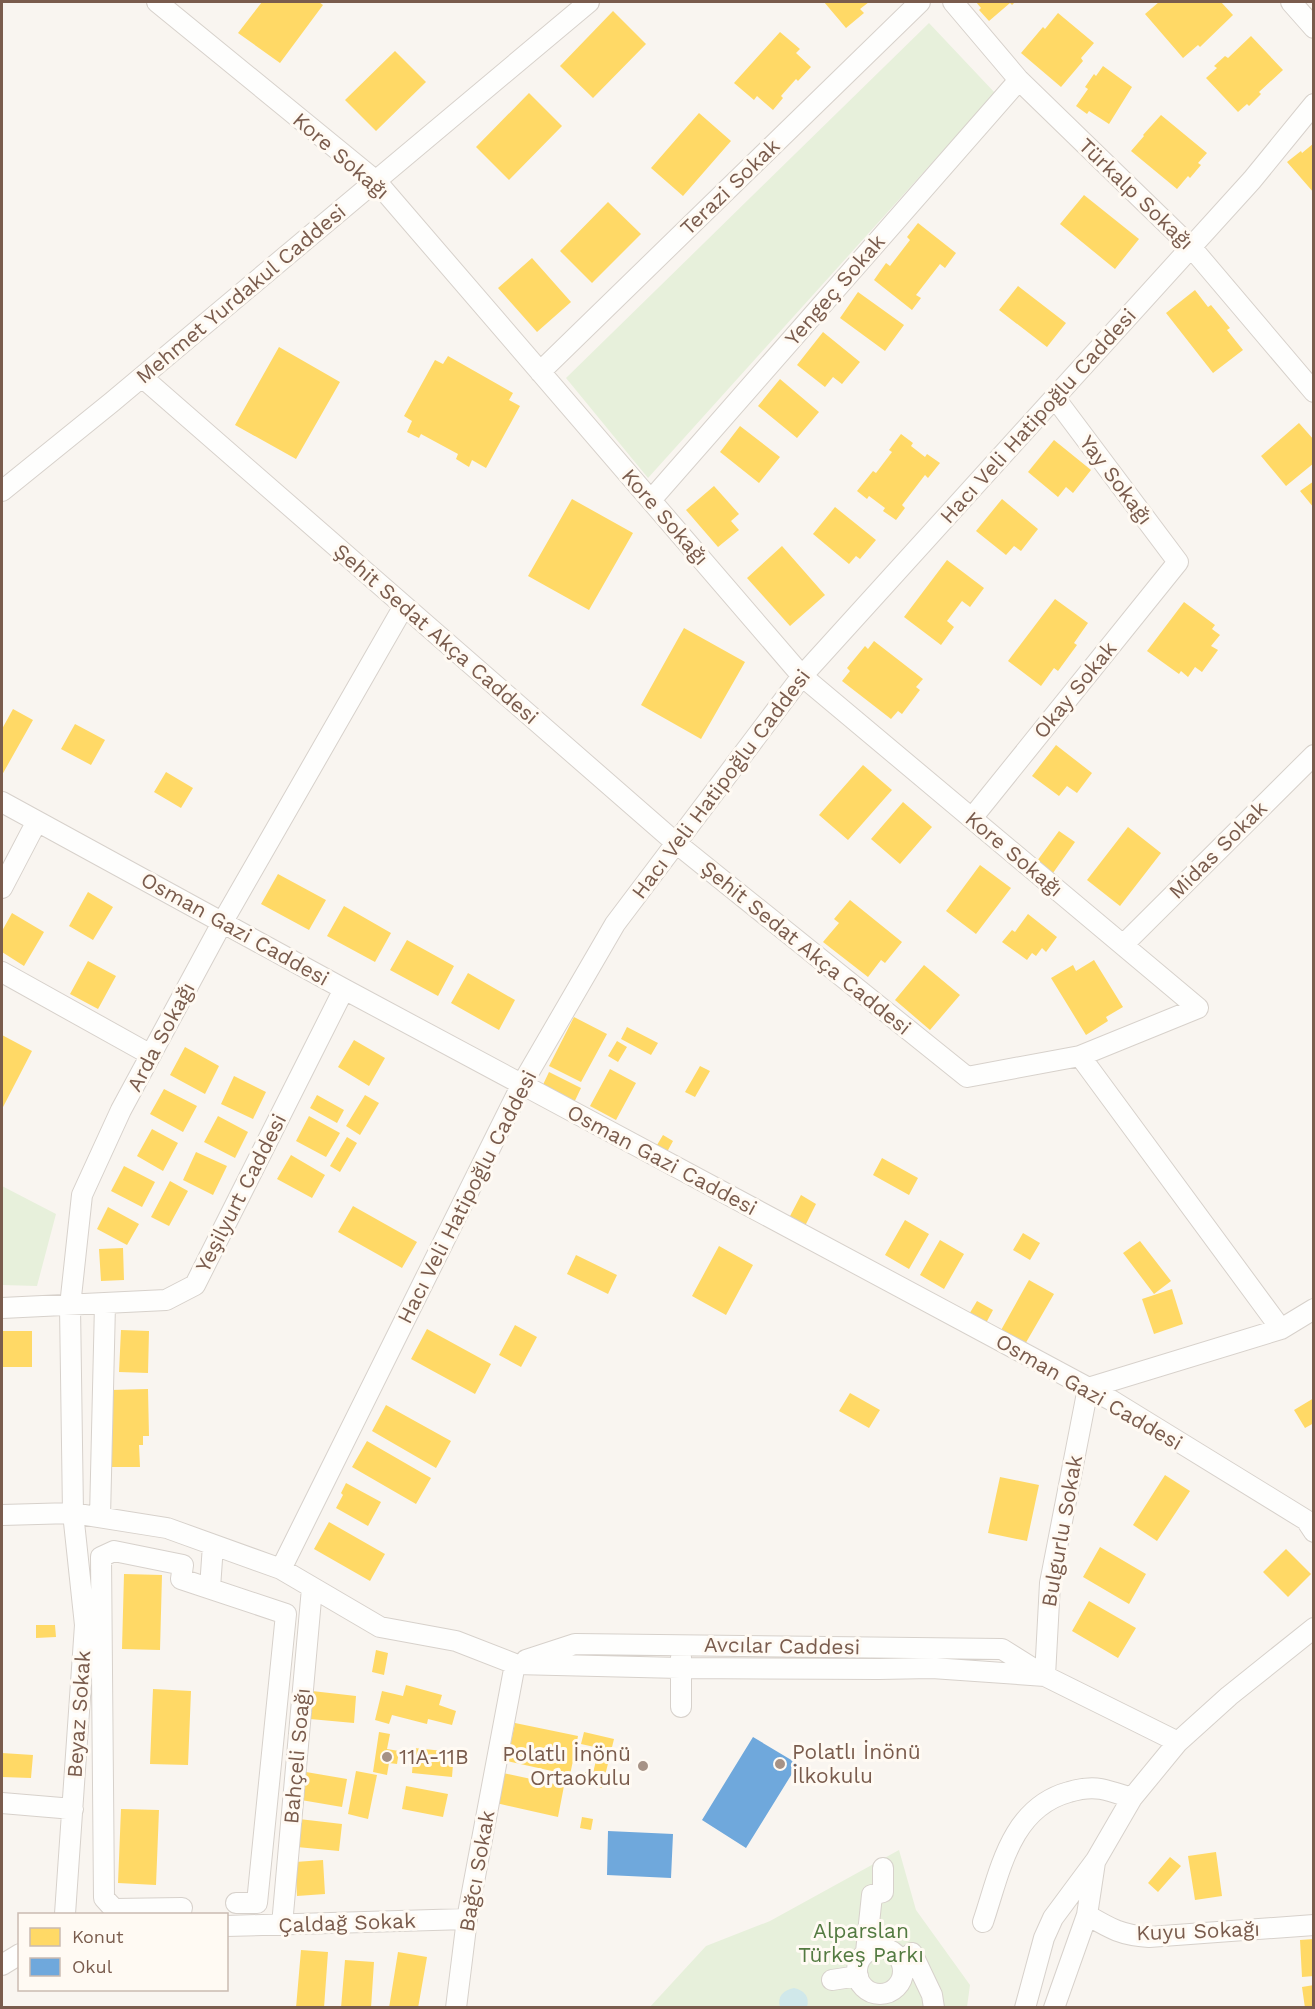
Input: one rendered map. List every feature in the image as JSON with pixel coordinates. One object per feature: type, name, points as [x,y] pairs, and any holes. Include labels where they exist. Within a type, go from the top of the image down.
[{"type":"street","name":"Kore Sokağı","points":[[157,2],[180,8],[376,181],[802,676],[1198,1008]]},
{"type":"street","name":"Mehmet Yurdakul Caddesi","points":[[2,491],[142,377],[589,2]]},
{"type":"street","name":"Terazi Sokak","points":[[540,372],[920,2]]},
{"type":"street","name":"Türkalp Sokağı","points":[[953,2],[1019,80],[1191,247],[1314,392]]},
{"type":"street","points":[[1292,2],[1314,28]]},
{"type":"street","name":"Yengeç Sokak","points":[[651,500],[1019,80]]},
{"type":"street","name":"Hacı Veli Hatipoğlu Caddesi","points":[[281,1569],[522,1084],[615,924],[802,676],[1252,180],[1314,104]]},
{"type":"street","name":"Şehit Sedat Akça Caddesi","points":[[142,377],[676,843],[967,1077],[1080,1056],[1198,1008]]},
{"type":"street","name":"Yay Sokağı","points":[[1055,398],[1178,562]]},
{"type":"street","name":"Okay Sokak","points":[[972,818],[1178,562]]},
{"type":"street","name":"Arda Sokağı","points":[[73,1513],[70,1305],[82,1195],[121,1110],[222,923],[404,606]]},
{"type":"street","name":"Midas Sokak","points":[[1123,945],[1314,755]]},
{"type":"street","name":"Osman Gazi Caddesi","points":[[2,802],[222,923],[1088,1388],[1306,1520],[1314,1532]]},
{"type":"street","points":[[2,888],[37,821]]},
{"type":"street","points":[[2,972],[151,1055]]},
{"type":"street","name":"Yeşilyurt Caddesi","points":[[2,1308],[166,1300],[195,1285],[344,988]]},
{"type":"street","points":[[1080,1056],[1281,1329]]},
{"type":"street","points":[[100,1517],[105,1304]]},
{"type":"street","points":[[1088,1388],[1281,1329],[1314,1309]]},
{"type":"street","name":"Bulgurlu Sokak","points":[[1045,1676],[1050,1582],[1088,1388]]},
{"type":"street","name":"Avcılar Caddesi","points":[[2,1515],[73,1513],[167,1528],[281,1569],[380,1627],[456,1641],[515,1664],[680,1668],[932,1668],[1045,1676]]},
{"type":"street","name":"Beyaz Sokak","points":[[65,1913],[84,1625],[73,1513]]},
{"type":"street","points":[[210,1588],[213,1545]]},
{"type":"street","points":[[182,1908],[114,1909],[104,1898],[101,1557],[114,1551],[183,1565],[181,1579],[286,1614],[257,1903],[236,1903]]},
{"type":"street","name":"Bahçeli Soağı","points":[[282,1925],[312,1588]]},
{"type":"street","points":[[1024,2007],[1036,1963],[1053,1918],[1096,1860],[1132,1798],[1178,1742],[1229,1696],[1314,1628]]},
{"type":"street","name":"Avcılar Caddesi","points":[[515,1664],[575,1644],[1002,1649],[1045,1676],[1178,1742]]},
{"type":"street","points":[[681,1707],[682,1645]]},
{"type":"street","name":"Bağcı Sokak","points":[[456,2007],[467,1919],[515,1664]]},
{"type":"street","points":[[983,1922],[1007,1849],[1026,1819],[1038,1806],[1053,1797],[1085,1788],[1100,1788],[1132,1798]]},
{"type":"street","points":[[2,1803],[73,1809]]},
{"type":"street","points":[[1054,2007],[1087,1915],[1096,1860]]},
{"type":"street","points":[[866,1952],[872,1895],[883,1892],[883,1868]]},
{"type":"street","name":"Kuyu Sokağı","points":[[1087,1915],[1113,1930],[1128,1935],[1149,1937],[1314,1925]]},
{"type":"street","name":"Çaldağ Sokak","points":[[228,1926],[467,1919]]},
{"type":"street","points":[[876,1948],[892,1950],[902,1961],[904,1969],[900,1983],[887,2001],[866,1989],[858,1976],[859,1961],[866,1952],[876,1948]]},
{"type":"street","points":[[902,1961],[912,1953],[932,1995],[934,2007]]},
{"type":"street","points":[[2,1965],[18,1955]]},
{"type":"street","points":[[832,1980],[858,1976]]},
{"type":"green space","points":[[929,23],[995,93],[648,478],[566,378]]},
{"type":"green space","points":[[2,1186],[56,1214],[37,1286],[2,1285]]},
{"type":"green space","name":"Alparslan Türkeş Parkı","points":[[899,1850],[916,1910],[970,1985],[967,2007],[649,2008],[706,1946],[770,1921]]},
{"type":"water","points":[[794,1988],[805,1994],[808,2000],[807,2007],[780,2007],[779,2000],[782,1994]]},
{"type":"building: Konut","points":[[262,2],[319,2],[323,5],[280,63],[238,33]]},
{"type":"building: Konut","points":[[824,2],[869,2],[860,9],[864,13],[846,28]]},
{"type":"building: Konut","points":[[976,2],[1015,2],[1012,5],[1010,3],[989,21],[979,10],[981,8]]},
{"type":"building: Konut","points":[[1159,2],[1221,2],[1233,15],[1200,47],[1198,45],[1183,58],[1145,14]]},
{"type":"building: Konut","points":[[613,11],[646,44],[593,98],[560,66]]},
{"type":"building: Konut","points":[[1058,13],[1094,43],[1081,58],[1083,61],[1061,87],[1021,53]]},
{"type":"building: Konut","points":[[780,32],[800,49],[796,53],[811,67],[798,81],[796,79],[781,96],[783,98],[773,110],[757,96],[754,100],[734,83]]},
{"type":"building: Konut","points":[[1251,36],[1283,70],[1259,92],[1261,94],[1249,106],[1247,104],[1238,112],[1206,78],[1217,68],[1214,66],[1225,56],[1228,58]]},
{"type":"building: Konut","points":[[395,51],[426,82],[376,131],[345,100]]},
{"type":"building: Konut","points":[[1103,66],[1132,87],[1109,124],[1089,111],[1087,114],[1076,106],[1088,89],[1085,87]]},
{"type":"building: Konut","points":[[529,93],[562,126],[509,180],[476,147]]},
{"type":"building: Konut","points":[[699,113],[731,141],[683,196],[651,168]]},
{"type":"building: Konut","points":[[1161,115],[1207,153],[1198,163],[1201,165],[1177,189],[1131,151]]},
{"type":"building: Konut","points":[[1314,143],[1314,193],[1287,162]]},
{"type":"building: Konut","points":[[1084,195],[1139,239],[1115,269],[1060,224]]},
{"type":"building: Konut","points":[[608,202],[641,234],[592,283],[560,251]]},
{"type":"building: Konut","points":[[918,223],[956,253],[945,268],[940,264],[916,295],[921,298],[912,310],[874,280],[886,263],[890,266],[910,240],[907,237]]},
{"type":"building: Konut","points":[[532,258],[571,302],[537,332],[498,288]]},
{"type":"building: Konut","points":[[1018,286],[1066,323],[1047,347],[999,310]]},
{"type":"building: Konut","points":[[1195,290],[1208,307],[1211,305],[1230,328],[1227,330],[1243,350],[1213,373],[1166,313]]},
{"type":"building: Konut","points":[[858,292],[904,325],[885,351],[840,318]]},
{"type":"building: Konut","points":[[823,332],[860,362],[842,384],[833,377],[825,387],[797,365]]},
{"type":"building: Konut","points":[[279,347],[340,382],[296,459],[235,425]]},
{"type":"building: Konut","points":[[448,356],[513,393],[509,400],[520,406],[486,468],[472,460],[469,467],[456,459],[458,454],[421,434],[419,438],[407,432],[412,421],[404,416],[435,360],[443,364]]},
{"type":"building: Konut","points":[[780,379],[819,412],[797,438],[758,406]]},
{"type":"building: Konut","points":[[1299,423],[1314,440],[1314,463],[1286,486],[1261,456]]},
{"type":"building: Konut","points":[[740,426],[780,457],[759,483],[720,452]]},
{"type":"building: Konut","points":[[901,434],[913,443],[911,446],[925,457],[927,454],[940,463],[928,478],[925,475],[902,505],[905,508],[896,520],[883,511],[885,508],[869,496],[867,499],[857,491],[873,471],[876,473],[892,452],[889,450]]},
{"type":"building: Konut","points":[[1054,440],[1091,470],[1073,493],[1066,487],[1058,497],[1028,472]]},
{"type":"building: Konut","points":[[1314,481],[1314,508],[1300,491]]},
{"type":"building: Konut","points":[[714,486],[739,514],[731,521],[739,530],[718,547],[686,510]]},
{"type":"building: Konut","points":[[572,499],[633,533],[589,610],[528,576]]},
{"type":"building: Konut","points":[[1002,499],[1038,529],[1021,551],[1014,546],[1006,555],[976,531]]},
{"type":"building: Konut","points":[[835,507],[876,540],[860,559],[856,556],[849,564],[813,534]]},
{"type":"building: Konut","points":[[782,546],[825,595],[790,626],[747,578]]},
{"type":"building: Konut","points":[[947,560],[984,588],[970,607],[962,601],[947,621],[954,627],[941,645],[904,617]]},
{"type":"building: Konut","points":[[1055,599],[1088,623],[1074,643],[1077,645],[1058,671],[1054,668],[1041,686],[1008,661]]},
{"type":"building: Konut","points":[[1184,602],[1215,625],[1212,629],[1220,635],[1211,646],[1218,650],[1202,672],[1195,667],[1188,677],[1181,671],[1179,674],[1147,651]]},
{"type":"building: Konut","points":[[684,628],[745,662],[701,739],[641,705]]},
{"type":"building: Konut","points":[[874,641],[923,679],[916,687],[920,690],[902,714],[898,711],[891,719],[842,681],[850,671],[847,668],[865,646],[868,649]]},
{"type":"building: Konut","points":[[13,709],[33,720],[2,775],[2,729]]},
{"type":"building: Konut","points":[[75,724],[105,740],[91,765],[61,749]]},
{"type":"building: Konut","points":[[1056,745],[1092,773],[1077,793],[1067,786],[1059,796],[1032,776]]},
{"type":"building: Konut","points":[[863,765],[892,790],[848,840],[819,815]]},
{"type":"building: Konut","points":[[166,772],[193,788],[181,808],[154,792]]},
{"type":"building: Konut","points":[[903,802],[932,827],[900,864],[871,839]]},
{"type":"building: Konut","points":[[1128,827],[1161,853],[1120,906],[1087,880]]},
{"type":"building: Konut","points":[[1059,831],[1075,842],[1053,873],[1037,861]]},
{"type":"building: Konut","points":[[980,865],[1011,888],[976,934],[946,911]]},
{"type":"building: Konut","points":[[278,874],[326,900],[309,930],[261,904]]},
{"type":"building: Konut","points":[[88,892],[113,907],[93,940],[69,926]]},
{"type":"building: Konut","points":[[850,900],[902,942],[885,963],[881,960],[868,977],[823,942],[839,923],[834,919]]},
{"type":"building: Konut","points":[[344,906],[391,933],[375,962],[327,936]]},
{"type":"building: Konut","points":[[12,913],[44,932],[24,966],[2,952],[2,931]]},
{"type":"building: Konut","points":[[1028,914],[1057,937],[1046,952],[1042,948],[1036,956],[1032,953],[1027,960],[1002,942],[1012,930],[1015,932]]},
{"type":"building: Konut","points":[[407,940],[454,966],[438,996],[390,970]]},
{"type":"building: Konut","points":[[1094,960],[1123,1007],[1106,1017],[1108,1021],[1086,1035],[1051,978],[1073,965],[1076,971]]},
{"type":"building: Konut","points":[[88,961],[116,976],[98,1009],[70,994]]},
{"type":"building: Konut","points":[[924,965],[960,995],[930,1030],[895,1000]]},
{"type":"building: Konut","points":[[468,973],[515,1000],[499,1030],[451,1003]]},
{"type":"building: Konut","points":[[574,1017],[607,1034],[581,1082],[549,1066]]},
{"type":"building: Konut","points":[[627,1027],[658,1043],[651,1055],[621,1039]]},
{"type":"building: Konut","points":[[2,1035],[32,1051],[2,1109]]},
{"type":"building: Konut","points":[[354,1040],[385,1058],[369,1086],[338,1067]]},
{"type":"building: Konut","points":[[617,1041],[627,1047],[618,1062],[608,1056]]},
{"type":"building: Konut","points":[[185,1047],[219,1066],[205,1094],[170,1075]]},
{"type":"building: Konut","points":[[700,1066],[710,1071],[695,1097],[685,1092]]},
{"type":"building: Konut","points":[[610,1069],[636,1083],[616,1120],[590,1106]]},
{"type":"building: Konut","points":[[549,1072],[581,1088],[572,1107],[540,1091]]},
{"type":"building: Konut","points":[[234,1076],[266,1092],[253,1119],[221,1104]]},
{"type":"building: Konut","points":[[164,1089],[197,1106],[183,1132],[150,1114]]},
{"type":"building: Konut","points":[[317,1095],[344,1110],[337,1123],[310,1108]]},
{"type":"building: Konut","points":[[365,1095],[379,1103],[360,1135],[346,1126]]},
{"type":"building: Konut","points":[[218,1116],[248,1132],[235,1158],[204,1142]]},
{"type":"building: Konut","points":[[309,1116],[340,1133],[326,1157],[296,1141]]},
{"type":"building: Konut","points":[[152,1129],[178,1143],[163,1171],[137,1156]]},
{"type":"building: Konut","points":[[663,1135],[673,1141],[667,1152],[657,1145]]},
{"type":"building: Konut","points":[[347,1137],[357,1143],[340,1172],[330,1166]]},
{"type":"building: Konut","points":[[196,1152],[227,1166],[213,1195],[183,1180]]},
{"type":"building: Konut","points":[[291,1155],[325,1175],[312,1198],[277,1179]]},
{"type":"building: Konut","points":[[882,1158],[918,1178],[909,1195],[873,1175]]},
{"type":"building: Konut","points":[[124,1166],[155,1182],[142,1207],[111,1191]]},
{"type":"building: Konut","points":[[170,1181],[188,1191],[169,1226],[151,1217]]},
{"type":"building: Konut","points":[[801,1195],[816,1204],[805,1226],[789,1218]]},
{"type":"building: Konut","points":[[353,1206],[417,1242],[402,1268],[338,1232]]},
{"type":"building: Konut","points":[[108,1207],[139,1224],[127,1245],[97,1229]]},
{"type":"building: Konut","points":[[905,1220],[929,1234],[909,1269],[885,1255]]},
{"type":"building: Konut","points":[[1023,1233],[1040,1243],[1030,1260],[1013,1250]]},
{"type":"building: Konut","points":[[940,1240],[964,1254],[944,1289],[920,1275]]},
{"type":"building: Konut","points":[[1140,1241],[1171,1281],[1154,1294],[1123,1253]]},
{"type":"building: Konut","points":[[719,1246],[753,1265],[726,1315],[692,1296]]},
{"type":"building: Konut","points":[[123,1248],[124,1280],[101,1281],[99,1249]]},
{"type":"building: Konut","points":[[576,1255],[617,1275],[608,1294],[567,1274]]},
{"type":"building: Konut","points":[[1029,1280],[1054,1294],[1024,1346],[1000,1332]]},
{"type":"building: Konut","points":[[1172,1289],[1183,1324],[1154,1334],[1142,1299]]},
{"type":"building: Konut","points":[[977,1301],[993,1310],[985,1325],[968,1316]]},
{"type":"building: Konut","points":[[515,1325],[537,1337],[521,1367],[499,1355]]},
{"type":"building: Konut","points":[[427,1329],[491,1364],[475,1394],[411,1359]]},
{"type":"building: Konut","points":[[121,1330],[149,1331],[148,1373],[119,1372]]},
{"type":"building: Konut","points":[[2,1331],[32,1331],[32,1367],[2,1367]]},
{"type":"building: Konut","points":[[148,1389],[149,1436],[143,1436],[143,1445],[139,1445],[140,1467],[111,1467],[110,1390]]},
{"type":"building: Konut","points":[[850,1393],[880,1410],[869,1428],[839,1411]]},
{"type":"building: Konut","points":[[1314,1398],[1314,1423],[1305,1428],[1294,1410]]},
{"type":"building: Konut","points":[[386,1405],[451,1441],[436,1468],[372,1431]]},
{"type":"building: Konut","points":[[367,1441],[431,1478],[416,1504],[352,1467]]},
{"type":"building: Konut","points":[[1165,1475],[1190,1491],[1157,1541],[1133,1525]]},
{"type":"building: Konut","points":[[1000,1477],[1039,1485],[1027,1541],[988,1533]]},
{"type":"building: Konut","points":[[346,1483],[381,1502],[368,1526],[336,1508]]},
{"type":"building: Konut","points":[[329,1522],[385,1554],[370,1581],[314,1549]]},
{"type":"building: Konut","points":[[1100,1547],[1146,1574],[1129,1604],[1083,1577]]},
{"type":"building: Konut","points":[[1286,1549],[1311,1574],[1288,1597],[1263,1572]]},
{"type":"building: Konut","points":[[124,1574],[162,1575],[160,1650],[122,1649]]},
{"type":"building: Konut","points":[[1089,1601],[1136,1628],[1118,1658],[1072,1631]]},
{"type":"building: Konut","points":[[36,1625],[55,1625],[56,1637],[36,1638]]},
{"type":"building: Konut","points":[[376,1650],[388,1653],[384,1675],[372,1672]]},
{"type":"building: Konut","points":[[406,1685],[442,1695],[439,1705],[456,1711],[452,1725],[428,1719],[427,1724],[392,1715],[389,1724],[375,1720],[382,1691],[403,1696]]},
{"type":"building: Konut","points":[[153,1689],[191,1691],[188,1765],[150,1764]]},
{"type":"building: Konut","points":[[312,1691],[356,1696],[354,1723],[310,1719]]},
{"type":"building: Konut","points":[[515,1723],[578,1736],[570,1775],[507,1761]]},
{"type":"building: Konut","name":"11A-11B","points":[[379,1732],[390,1734],[387,1749],[399,1751],[397,1764],[389,1763],[387,1775],[373,1772]]},
{"type":"building: Konut","points":[[584,1732],[614,1739],[602,1788],[582,1783],[585,1772],[593,1773],[599,1748],[581,1744]]},
{"type":"building: Konut","points":[[414,1748],[454,1752],[452,1777],[412,1773]]},
{"type":"building: Konut","points":[[2,1753],[33,1755],[31,1778],[2,1777]]},
{"type":"building: Konut","points":[[356,1771],[377,1775],[368,1819],[348,1814]]},
{"type":"building: Konut","points":[[306,1772],[347,1779],[342,1807],[301,1800]]},
{"type":"building: Konut","points":[[503,1773],[564,1786],[558,1817],[496,1803]]},
{"type":"building: Konut","points":[[406,1786],[448,1794],[443,1817],[402,1809]]},
{"type":"building: Konut","points":[[121,1809],[159,1810],[156,1885],[118,1883]]},
{"type":"building: Konut","points":[[582,1817],[593,1819],[591,1830],[580,1828]]},
{"type":"building: Konut","points":[[299,1819],[342,1824],[339,1851],[297,1847]]},
{"type":"building: Konut","points":[[1216,1852],[1222,1896],[1195,1900],[1188,1856]]},
{"type":"building: Konut","points":[[1170,1857],[1181,1866],[1158,1892],[1148,1883]]},
{"type":"building: Konut","points":[[323,1860],[325,1894],[297,1896],[295,1862]]},
{"type":"building: Konut","points":[[1314,1939],[1314,1976],[1302,1977],[1300,1940]]},
{"type":"building: Konut","points":[[301,1950],[328,1952],[324,2008],[296,2008]]},
{"type":"building: Konut","points":[[398,1952],[427,1957],[418,2008],[389,2008]]},
{"type":"building: Konut","points":[[345,1960],[374,1962],[371,2008],[341,2008]]},
{"type":"building: Konut","points":[[1314,1985],[1314,2008],[1305,2008],[1302,1987]]},
{"type":"building: Okul","points":[[753,1737],[798,1764],[746,1848],[702,1820]]},
{"type":"building: Okul","points":[[608,1831],[673,1834],[671,1878],[607,1875]]},
{"type":"place","name":"11A-11B","points":[[387,1757]]},
{"type":"place","name":"Polatlı İnönü İlkokulu","points":[[780,1764]]},
{"type":"place","name":"Polatlı İnönü Ortaokulu","points":[[643,1766]]}]
